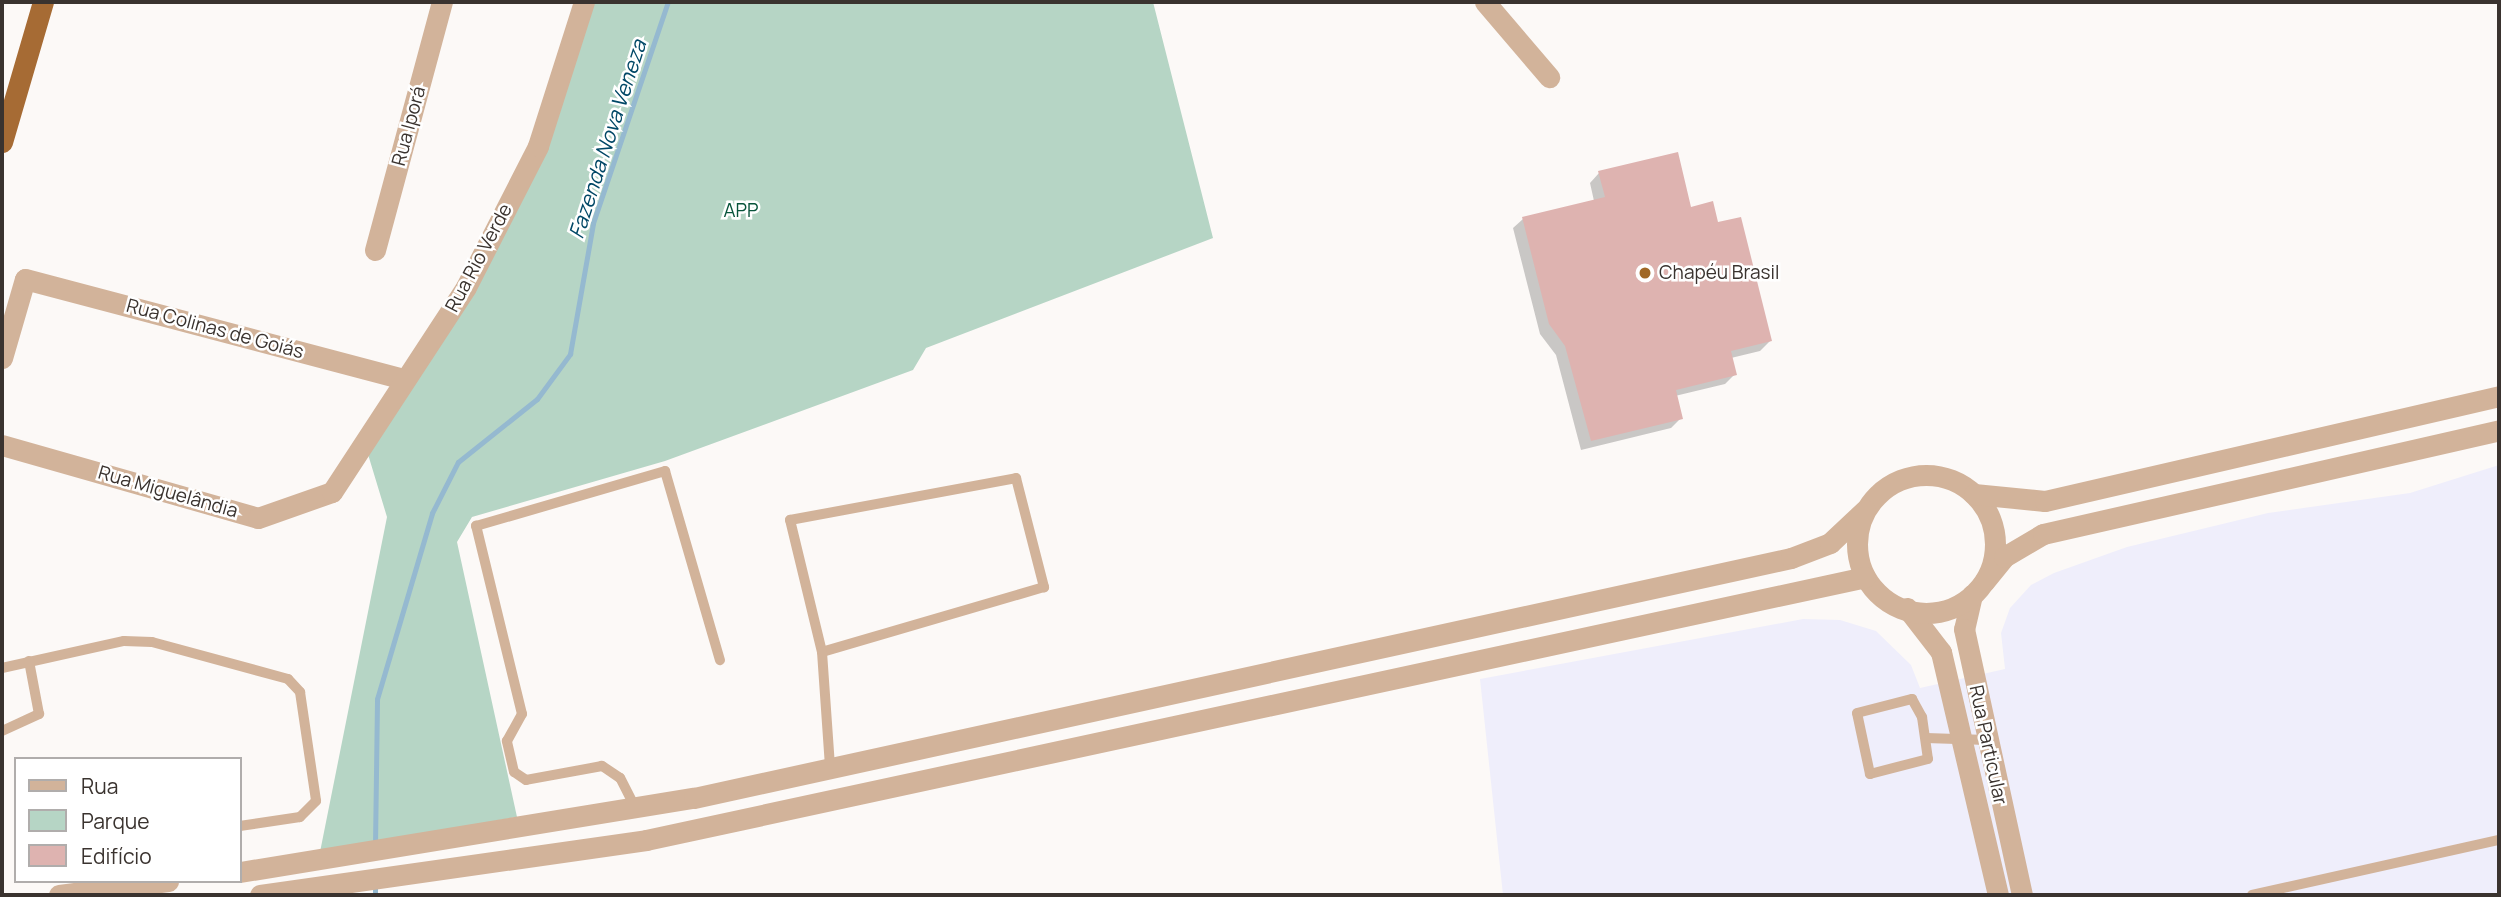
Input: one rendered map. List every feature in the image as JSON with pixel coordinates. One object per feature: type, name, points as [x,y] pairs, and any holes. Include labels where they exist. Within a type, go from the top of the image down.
[{"type":"highway","points":[[2,142],[43,2]]},
{"type":"street","name":"Rua Iporá","points":[[374,250],[442,2]]},
{"type":"street","name":"Rua Rio Verde","points":[[332,492],[364,452],[404,379],[466,286],[538,146],[584,2]]},
{"type":"street","points":[[1485,2],[1549,77]]},
{"type":"street","name":"Rua Colinas de Goiás","points":[[2,358],[25,279],[404,379]]},
{"type":"street","points":[[242,872],[381,846],[636,809],[1791,558],[1830,543],[1865,510],[1883,488],[1909,476],[1950,479],[1974,494],[2045,501],[2499,396]]},
{"type":"street","points":[[1865,510],[1856,543],[1865,577],[1888,602],[1907,608],[1941,612],[1978,589],[2004,557],[2043,534],[2499,430]]},
{"type":"street","name":"Rua Miguelândia","points":[[2,446],[258,518],[332,492]]},
{"type":"street","points":[[1974,494],[1995,536],[1978,589]]},
{"type":"street","points":[[261,895],[646,840],[1865,577]]},
{"type":"street","name":"Rua Particular","points":[[1978,589],[1964,629],[2022,895]]},
{"type":"street","name":"Rua Particular","points":[[1907,608],[1941,652],[1971,794],[1998,895]]},
{"type":"street","points":[[1971,794],[1997,790]]},
{"type":"street","points":[[59,895],[152,883]]},
{"type":"lane","points":[[636,809],[620,778],[602,766],[526,780],[514,772],[507,741],[522,714],[476,526],[665,471],[720,660]]},
{"type":"lane","points":[[822,652],[1044,587],[1016,478],[790,520],[822,652],[830,767]]},
{"type":"lane","points":[[2,667],[124,641],[152,642],[288,680],[300,692],[316,800],[300,817],[242,826]]},
{"type":"lane","points":[[2,731],[39,715],[29,661]]},
{"type":"lane","points":[[1912,699],[1926,738],[1926,761],[1870,774],[1857,713],[1912,699]]},
{"type":"lane","points":[[1926,738],[1959,736],[1987,740]]},
{"type":"lane","points":[[2252,895],[2499,840]]},
{"type":"shaded area","points":[[2499,465],[2499,895],[1503,895],[1480,679],[1803,619],[1840,620],[1876,631],[1911,665],[1920,688],[2005,669],[2001,633],[2010,608],[2031,585],[2054,573],[2127,547],[2268,513],[2410,493]]},
{"type":"green space","name":"APP","points":[[590,2],[1153,2],[1213,238],[926,348],[913,370],[665,461],[472,517],[457,542],[517,817],[320,852],[387,517],[367,451],[470,296]]},
{"type":"building","name":"Chapéu Brasil","points":[[1678,152],[1691,207],[1713,201],[1718,222],[1741,217],[1772,341],[1731,351],[1737,375],[1676,390],[1683,419],[1591,441],[1565,346],[1549,324],[1522,217],[1605,197],[1598,171]]},
{"type":"waterway","name":"Fazenda Nova Veneza","points":[[375,845],[377,699],[432,513],[458,462],[537,399],[570,354],[593,223],[668,2]]},
{"type":"waterway","name":"Fazenda Nova Veneza","points":[[375,883],[375,895]]},
{"type":"place","name":"Chapéu Brasil","points":[[1645,273]]}]
